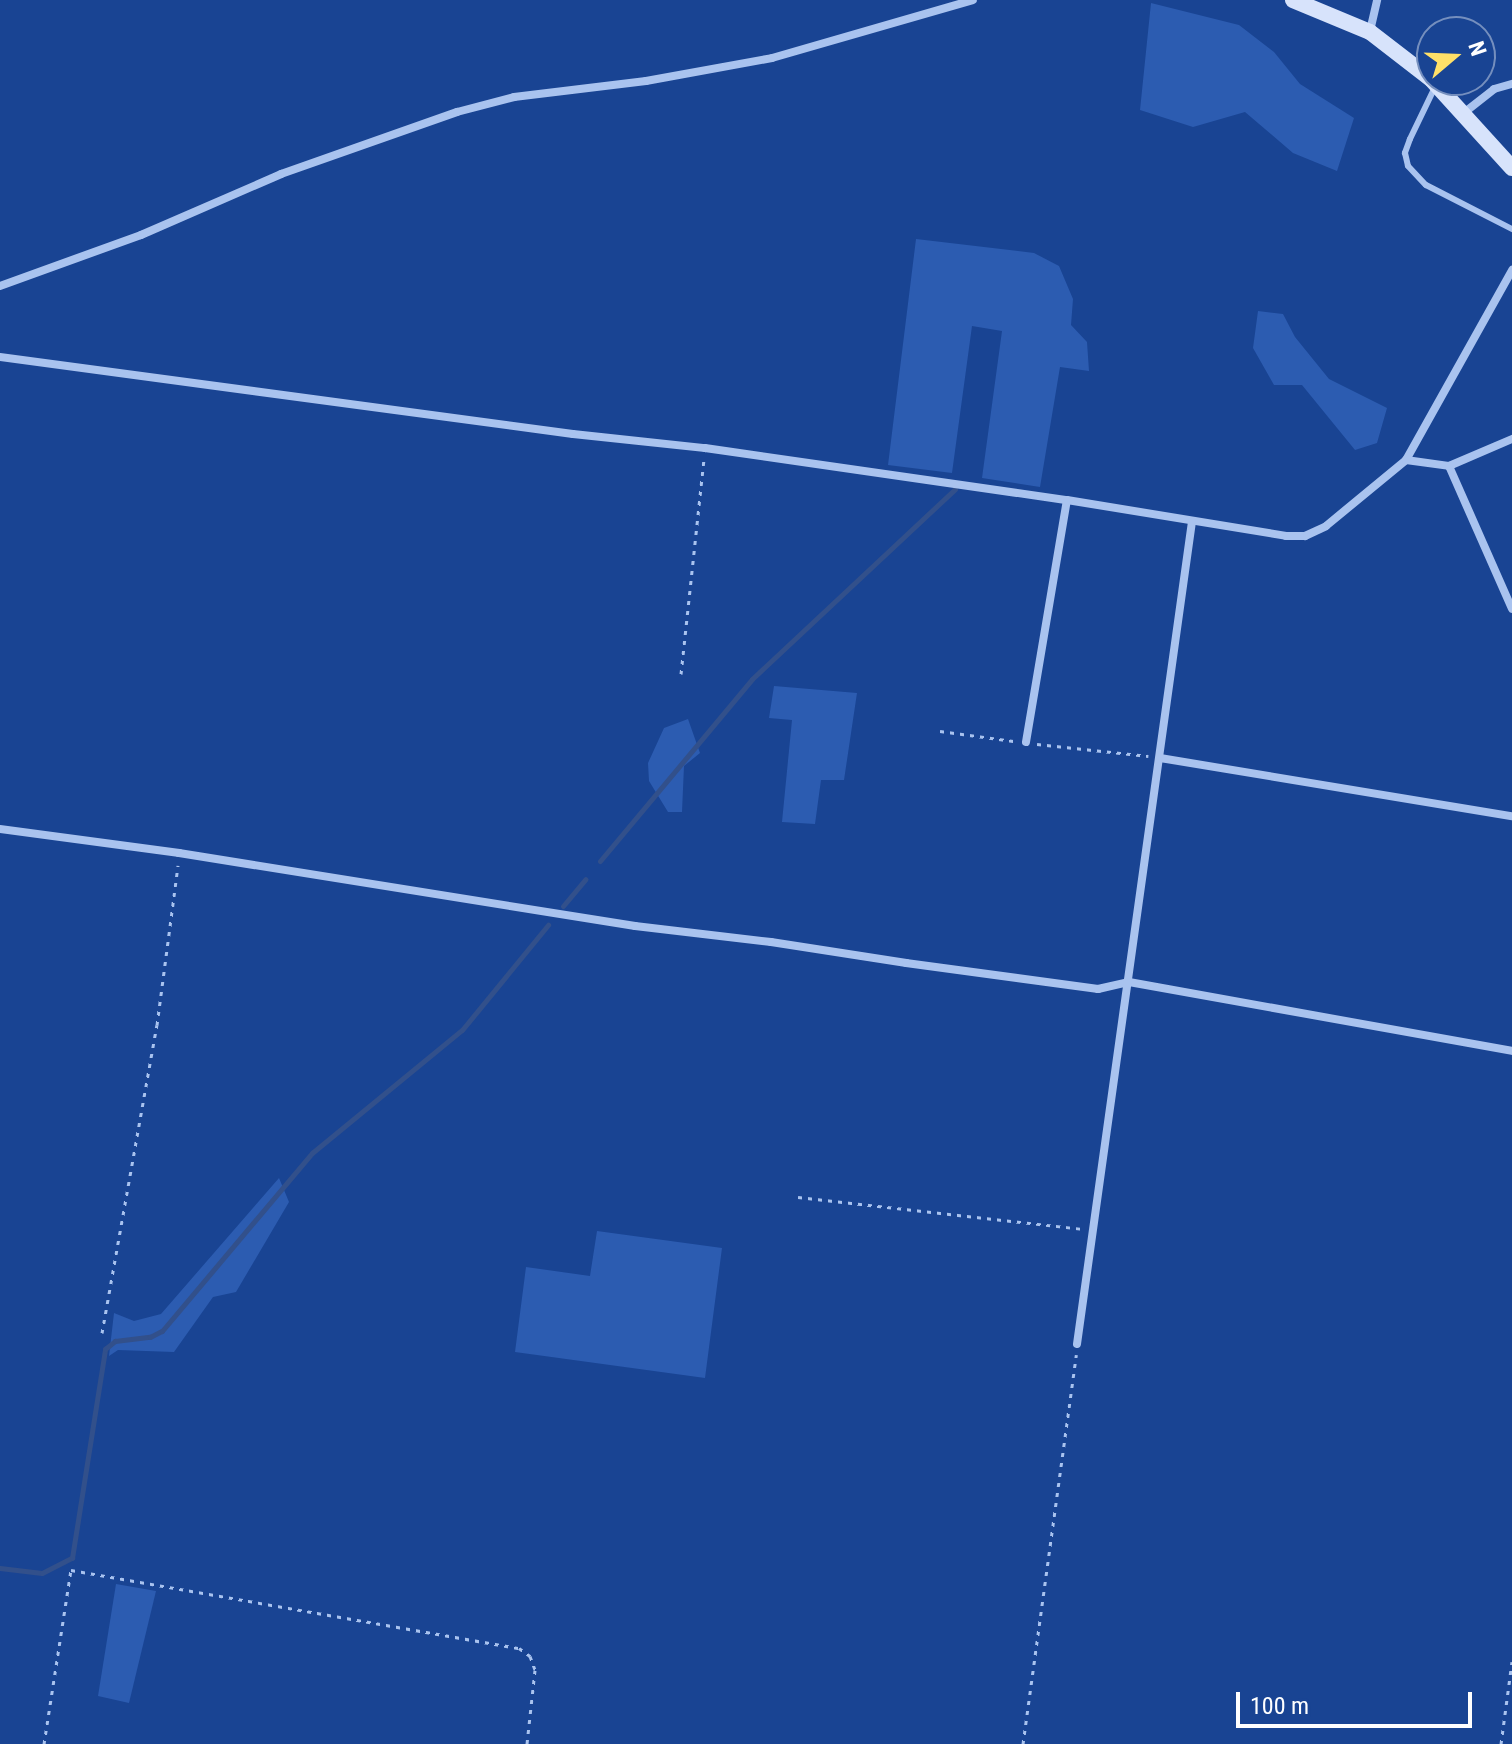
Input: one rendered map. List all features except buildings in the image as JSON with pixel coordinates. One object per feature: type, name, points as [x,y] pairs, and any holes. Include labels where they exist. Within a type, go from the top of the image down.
[{"type":"main road","points":[[1293,0],[1370,32],[1416,67]]},
{"type":"main road","points":[[1449,96],[1512,168]]},
{"type":"street","points":[[0,286],[141,235],[281,174],[472,107],[514,97],[646,81],[772,58],[973,0]]},
{"type":"street","points":[[1370,32],[1377,0]]},
{"type":"street","points":[[1465,112],[1494,89],[1512,84]]},
{"type":"street","points":[[0,357],[573,434],[705,448],[1067,500],[1192,522],[1305,536],[1326,526],[1406,460],[1512,270]]},
{"type":"street","points":[[1406,460],[1449,466],[1512,439]]},
{"type":"street","points":[[1449,466],[1512,609]]},
{"type":"street","points":[[1026,742],[1067,500]]},
{"type":"street","points":[[1077,1344],[1090,1230],[1129,982],[1192,522]]},
{"type":"street","points":[[1160,758],[1512,816]]},
{"type":"street","points":[[0,829],[179,853],[635,926],[771,942],[1098,989],[1129,982],[1512,1051]]},
{"type":"lane","points":[[1428,96],[1405,153],[1408,166],[1426,185],[1512,229]]},
{"type":"path","points":[[681,674],[705,448]]},
{"type":"path","points":[[940,731],[1160,758]]},
{"type":"path","points":[[102,1333],[157,1025],[179,853]]},
{"type":"path","points":[[798,1197],[1090,1230]]},
{"type":"path","points":[[1023,1744],[1077,1344]]},
{"type":"path","points":[[44,1744],[71,1570],[519,1648],[530,1656],[535,1670],[527,1744]]},
{"type":"path","points":[[1501,1744],[1512,1662]]},
{"type":"shaded area","points":[[1151,3],[1239,25],[1274,52],[1300,84],[1354,118],[1337,171],[1293,153],[1245,112],[1193,127],[1140,110]]},
{"type":"shaded area","points":[[916,239],[1034,253],[1059,266],[1073,299],[1071,325],[1087,342],[1089,371],[1060,367],[1040,487],[982,478],[1002,331],[972,326],[952,473],[888,465]]},
{"type":"shaded area","points":[[1258,311],[1283,314],[1295,337],[1329,379],[1387,408],[1377,443],[1355,450],[1302,385],[1274,385],[1253,348]]},
{"type":"shaded area","points":[[774,686],[857,693],[844,780],[821,780],[815,824],[782,822],[792,720],[769,718]]},
{"type":"shaded area","points":[[688,719],[700,753],[684,766],[682,812],[668,812],[649,781],[648,763],[664,728]]},
{"type":"shaded area","points":[[279,1178],[289,1202],[236,1292],[213,1297],[174,1352],[118,1350],[109,1356],[114,1313],[134,1321],[161,1314]]},
{"type":"shaded area","points":[[597,1231],[722,1248],[705,1378],[515,1352],[526,1267],[590,1276]]},
{"type":"shaded area","points":[[116,1584],[156,1591],[129,1703],[98,1696]]},
{"type":"waterway","points":[[600,861],[752,679],[955,489]]},
{"type":"waterway","points":[[563,906],[586,879]]},
{"type":"waterway","points":[[0,1568],[42,1573],[72,1558],[105,1349],[115,1341],[150,1337],[162,1331],[312,1153],[462,1030],[548,925]]}]
